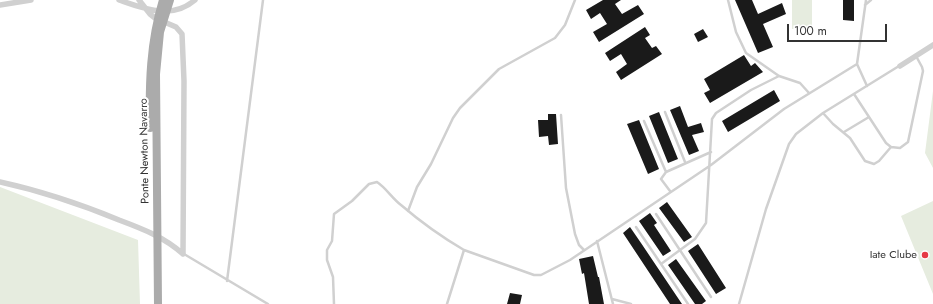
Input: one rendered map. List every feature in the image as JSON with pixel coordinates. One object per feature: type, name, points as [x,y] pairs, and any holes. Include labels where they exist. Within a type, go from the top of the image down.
[{"type":"main road","name":"Ponte Newton Navarro","points":[[154,304],[150,68],[153,39],[163,0]]},
{"type":"main road","name":"Ponte Newton Navarro","points":[[158,304],[156,74],[160,32],[170,0]]},
{"type":"street","points":[[0,5],[31,0]]},
{"type":"street","points":[[120,0],[145,9],[175,12],[184,8],[195,0]]},
{"type":"street","points":[[139,0],[145,9],[155,18],[176,27],[182,34],[184,81],[182,134],[183,254]]},
{"type":"street","points":[[900,66],[933,47]]},
{"type":"street","points":[[0,182],[63,198],[151,232],[183,254]]},
{"type":"lane","points":[[227,281],[263,0]]},
{"type":"lane","points":[[408,211],[417,187],[432,164],[453,118],[460,108],[499,69],[555,38],[565,25],[575,0]]},
{"type":"lane","points":[[728,0],[736,32],[746,53],[751,58],[779,76],[800,83],[809,93]]},
{"type":"lane","points":[[866,0],[857,64],[867,86]]},
{"type":"lane","points":[[865,5],[870,0]]},
{"type":"lane","points":[[854,94],[886,143],[891,147],[900,148],[908,142],[923,71],[916,56]]},
{"type":"lane","points":[[334,304],[333,277],[327,260],[327,250],[332,241],[334,214],[352,201],[369,184],[377,182],[431,230],[464,250],[534,276],[550,271],[584,250],[711,165],[784,108],[857,64]]},
{"type":"lane","points":[[739,304],[766,209],[789,144],[796,134],[823,113],[900,66]]},
{"type":"lane","points":[[661,264],[681,251],[694,239],[706,223],[711,165],[712,119],[718,110],[751,90],[779,76]]},
{"type":"lane","points":[[665,112],[686,162]]},
{"type":"lane","points":[[823,113],[833,124],[844,132],[864,161],[870,164],[879,161],[891,147]]},
{"type":"lane","points":[[562,115],[566,188],[575,234],[579,245],[584,250]]},
{"type":"lane","points":[[844,132],[869,117]]},
{"type":"lane","points":[[644,121],[666,172]]},
{"type":"lane","points":[[670,191],[661,178],[666,172],[711,152]]},
{"type":"lane","points":[[656,214],[711,297]]},
{"type":"lane","points":[[636,227],[688,304]]},
{"type":"lane","points":[[597,241],[613,304]]},
{"type":"lane","points":[[447,304],[464,250]]},
{"type":"lane","points":[[183,254],[268,304]]},
{"type":"lane","points":[[612,299],[631,304]]},
{"type":"shaded area","points":[[792,0],[812,0],[812,29],[792,29]]},
{"type":"shaded area","points":[[933,91],[933,168],[925,153]]},
{"type":"shaded area","points":[[0,187],[138,240],[140,304],[0,304]]},
{"type":"shaded area","name":"Iate Clube","points":[[933,201],[933,294],[901,216]]},
{"type":"building","points":[[603,0],[621,0],[615,4],[622,14],[638,5],[644,14],[599,42],[593,32],[607,24],[600,13],[591,19],[586,10]]},
{"type":"building","points":[[735,0],[752,0],[758,14],[782,3],[786,14],[763,24],[773,47],[758,53]]},
{"type":"building","points":[[843,0],[854,0],[854,21],[843,20]]},
{"type":"building","points":[[645,27],[650,35],[645,38],[652,48],[656,46],[662,54],[621,80],[616,72],[627,64],[621,54],[610,61],[605,53]]},
{"type":"building","points":[[703,29],[708,37],[698,42],[694,34]]},
{"type":"building","points":[[744,55],[751,66],[755,63],[763,72],[710,103],[704,93],[710,90],[704,79]]},
{"type":"building","points":[[774,90],[780,101],[728,132],[722,121]]},
{"type":"building","points":[[680,106],[688,127],[701,123],[704,132],[692,135],[699,151],[689,155],[670,110]]},
{"type":"building","points":[[659,112],[678,159],[668,163],[649,116]]},
{"type":"building","points":[[548,114],[556,114],[558,144],[549,145],[548,136],[539,137],[538,120],[548,120]]},
{"type":"building","points":[[639,120],[659,169],[648,174],[627,124]]},
{"type":"building","points":[[667,202],[692,237],[684,242],[659,208]]},
{"type":"building","points":[[650,213],[657,223],[654,225],[671,251],[663,256],[639,221]]},
{"type":"building","points":[[630,227],[682,304],[670,304],[623,233]]},
{"type":"building","points":[[698,244],[726,288],[716,294],[688,251]]},
{"type":"building","points":[[593,256],[604,304],[589,304],[584,273],[582,274],[579,259]]},
{"type":"building","points":[[676,259],[706,301],[702,304],[695,304],[668,265]]},
{"type":"building","points":[[510,293],[522,295],[520,304],[507,304]]},
{"type":"place","name":"Iate Clube","points":[[925,255]]}]
